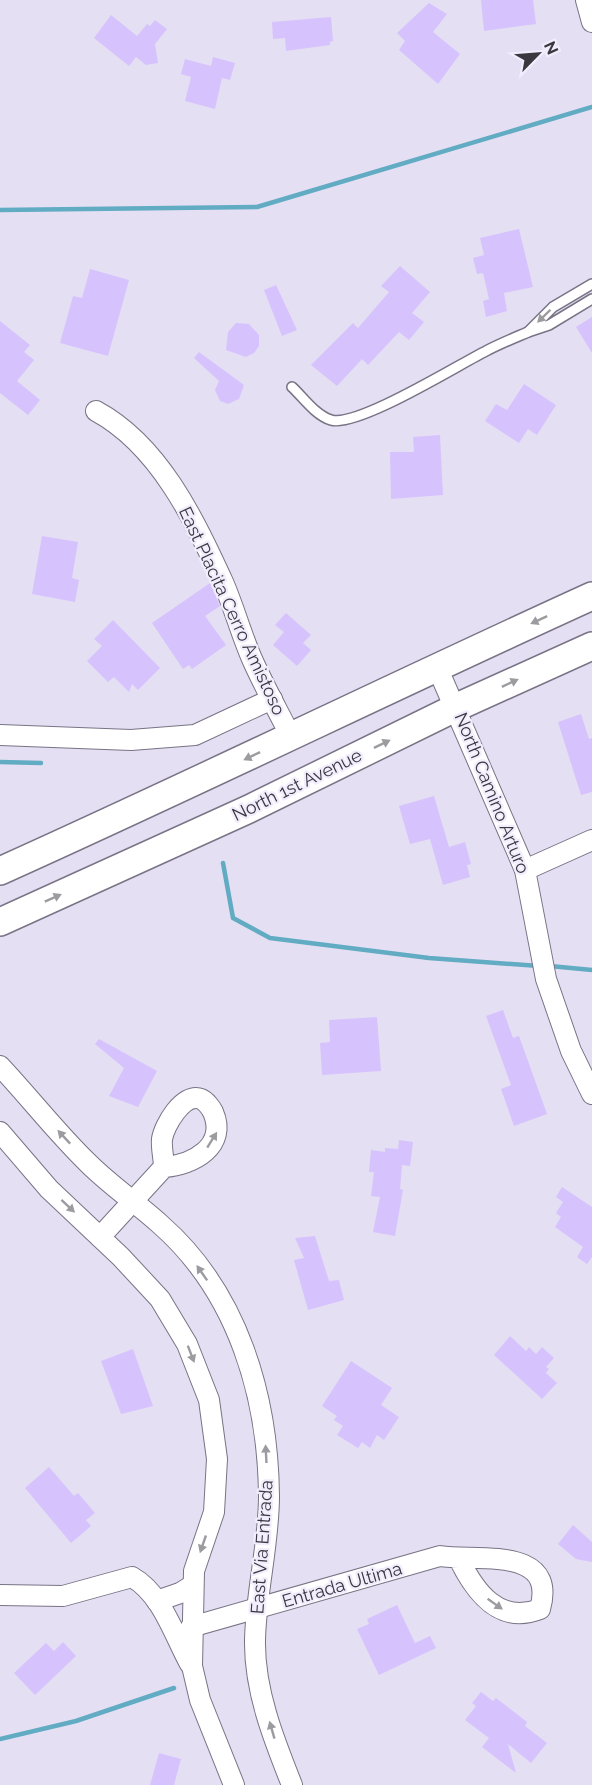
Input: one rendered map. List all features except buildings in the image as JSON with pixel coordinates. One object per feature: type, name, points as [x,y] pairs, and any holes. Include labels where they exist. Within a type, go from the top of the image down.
[{"type":"main road","points":[[0,871],[592,596]]},
{"type":"main road","name":"North 1st Avenue","points":[[0,922],[249,809],[457,708],[592,646]]},
{"type":"street","points":[[586,0],[592,22]]},
{"type":"street","name":"East Placita Cerro Amistoso","points":[[96,411],[112,420],[148,454],[174,487],[223,582],[252,658],[291,737]]},
{"type":"street","name":"North Camino Arturo","points":[[437,667],[457,708],[525,870],[546,979],[571,1051],[592,1094]]},
{"type":"street","points":[[0,735],[131,740],[195,735],[272,699]]},
{"type":"street","points":[[525,870],[592,840]]},
{"type":"street","name":"East Via Entrada","points":[[0,1066],[88,1163],[161,1225],[189,1254],[215,1290],[237,1331],[254,1378],[265,1431],[269,1497],[255,1643],[260,1684],[272,1735],[292,1785]]},
{"type":"street","points":[[0,1132],[49,1189],[100,1237],[160,1299],[188,1344],[209,1400],[217,1459],[214,1512],[194,1571],[191,1627],[192,1666],[200,1700],[234,1785]]},
{"type":"street","points":[[100,1237],[164,1167]]},
{"type":"street","name":"Entrada Ultima","points":[[191,1627],[440,1556],[459,1559]]},
{"type":"street","points":[[0,1595],[63,1596],[132,1577],[139,1581],[158,1601],[192,1666]]},
{"type":"street","points":[[158,1601],[180,1593],[193,1585]]},
{"type":"lane","points":[[528,332],[553,307],[592,284]]},
{"type":"lane","points":[[292,387],[320,414],[332,420],[351,418],[431,382],[487,350],[549,325],[592,299]]},
{"type":"waterway","points":[[0,210],[257,207],[592,107]]},
{"type":"waterway","points":[[0,762],[41,763]]},
{"type":"waterway","points":[[223,863],[233,918],[270,938],[429,958],[539,966]]},
{"type":"waterway","points":[[550,966],[592,970]]},
{"type":"waterway","points":[[0,1739],[76,1721],[174,1688]]}]
